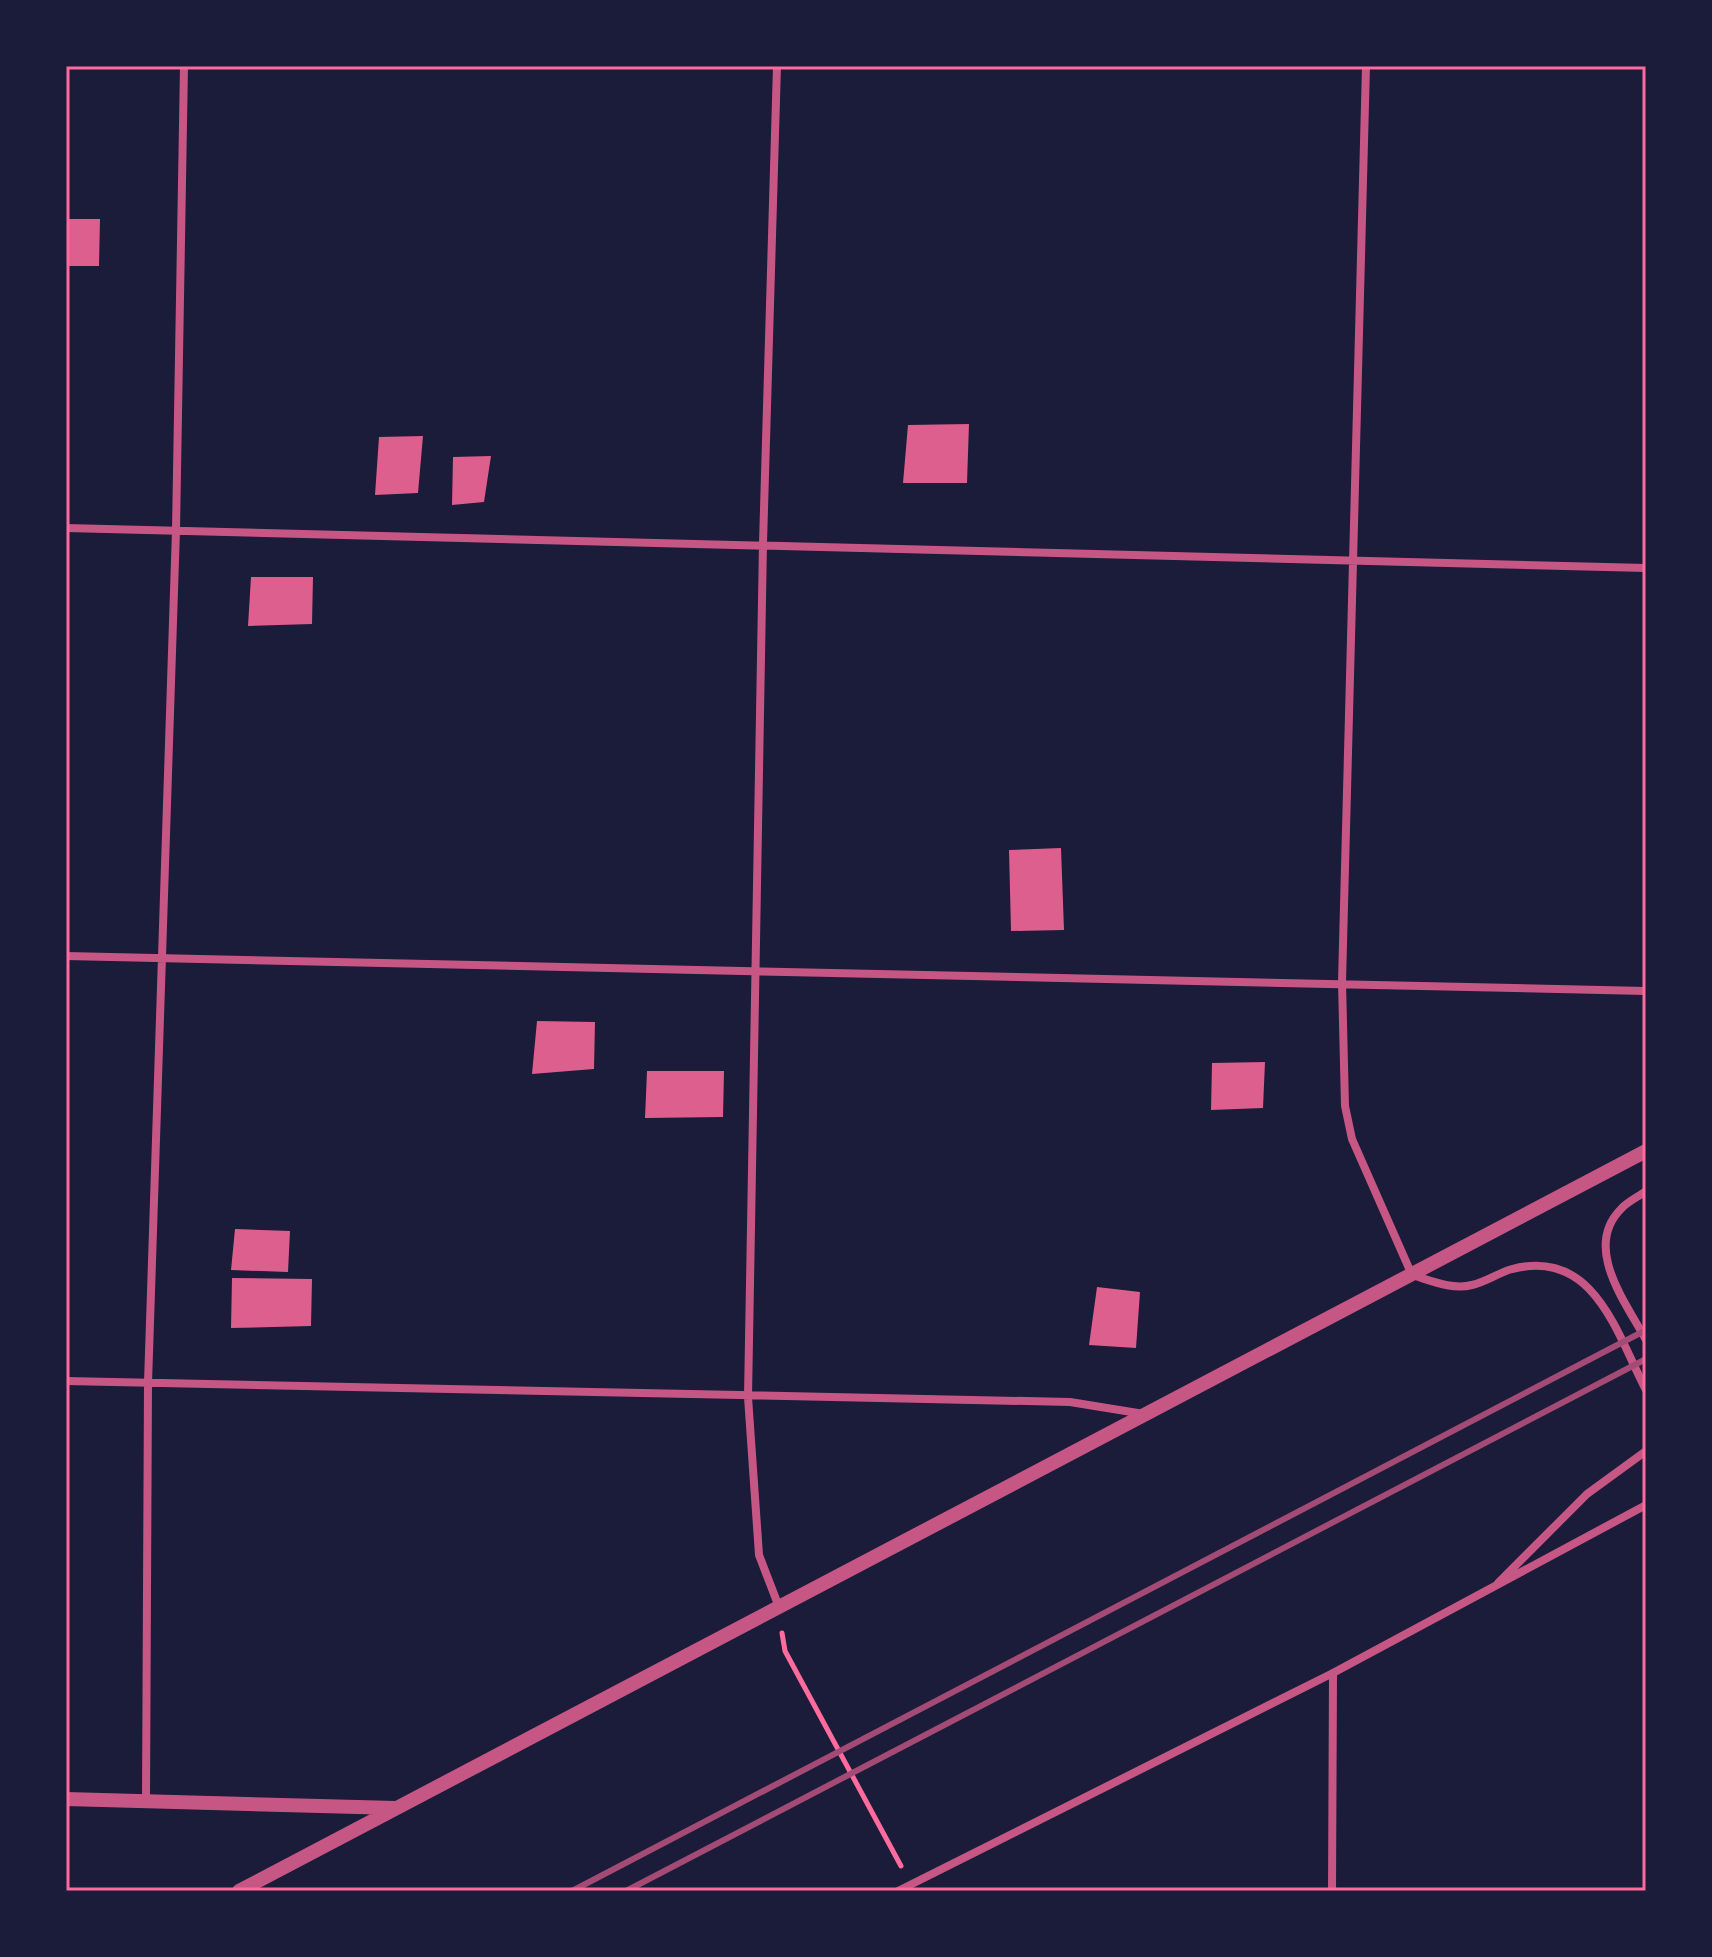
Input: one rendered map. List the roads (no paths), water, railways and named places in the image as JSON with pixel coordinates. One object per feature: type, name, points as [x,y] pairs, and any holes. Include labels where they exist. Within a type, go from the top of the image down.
[{"type":"street","points":[[146,1800],[148,1383],[176,530],[184,66]]},
{"type":"street","points":[[777,66],[763,543],[748,1397],[759,1555],[765,1579],[779,1607]]},
{"type":"street","points":[[1366,66],[1342,982],[1345,1106],[1352,1139],[1412,1275],[1448,1286],[1472,1285],[1534,1264],[1559,1267],[1583,1280],[1597,1297],[1646,1390]]},
{"type":"street","points":[[66,528],[763,543],[1646,568]]},
{"type":"street","points":[[66,956],[1646,991]]},
{"type":"street","points":[[239,1891],[1646,1151]]},
{"type":"street","points":[[1646,1191],[1620,1210],[1604,1239],[1607,1265],[1646,1340]]},
{"type":"street","points":[[66,1381],[1070,1402],[1149,1415]]},
{"type":"street","points":[[1492,1588],[1587,1494],[1646,1451]]},
{"type":"street","points":[[898,1891],[1333,1673],[1646,1505]]},
{"type":"street","points":[[1332,1891],[1333,1673]]},
{"type":"street","points":[[66,1799],[396,1808]]},
{"type":"railway","points":[[572,1891],[1646,1330]]},
{"type":"railway","points":[[626,1891],[1646,1359]]}]
